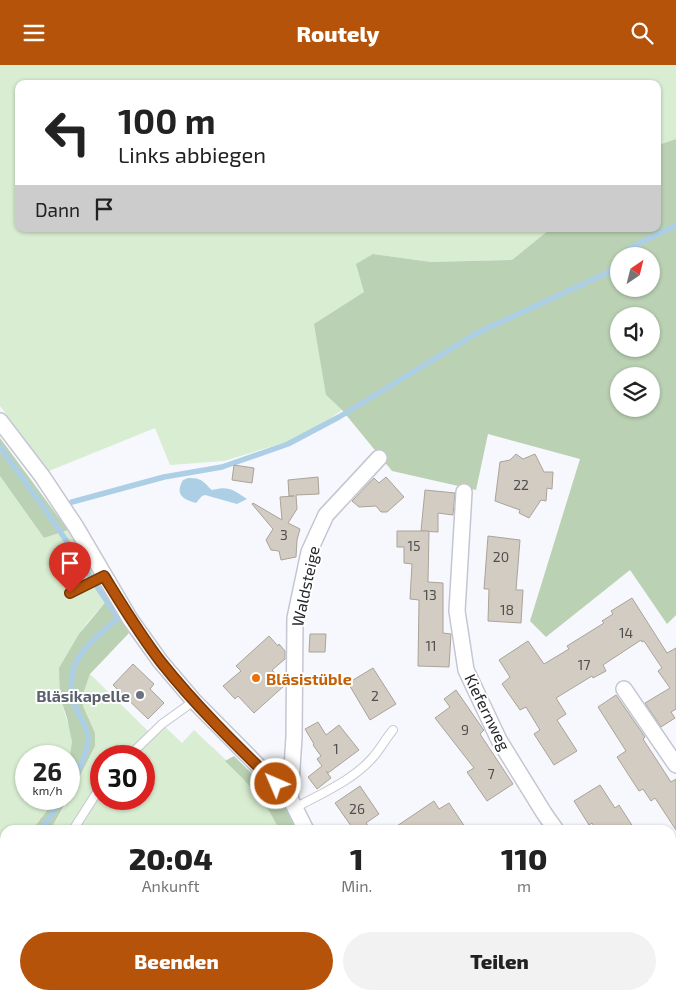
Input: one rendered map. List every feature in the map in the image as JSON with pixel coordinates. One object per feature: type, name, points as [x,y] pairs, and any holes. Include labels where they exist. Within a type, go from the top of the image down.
[{"type":"street","points":[[0,421],[76,527],[100,578],[155,654],[194,701],[292,803],[303,825]]},
{"type":"street","name":"Waldsteige","points":[[292,803],[295,618],[309,552],[326,515],[379,458]]},
{"type":"street","name":"Kiefernweg","points":[[464,492],[457,611],[466,670],[499,740],[553,825]]},
{"type":"street","points":[[624,689],[676,765]]},
{"type":"lane","points":[[70,593],[100,578]]},
{"type":"lane","points":[[140,745],[162,724],[194,701]]},
{"type":"lane","points":[[292,803],[348,779],[375,755],[393,730]]},
{"type":"lane","points":[[76,825],[90,803]]},
{"type":"green space","points":[[0,65],[676,65],[676,139],[661,144],[661,80],[15,80],[15,232],[546,232],[512,260],[431,262],[373,254],[364,292],[326,395],[342,410],[306,436],[224,461],[170,465],[155,428],[49,471],[0,406]]},
{"type":"green space","points":[[676,139],[676,615],[667,624],[630,570],[546,637],[530,621],[580,459],[488,434],[476,490],[392,471],[342,410],[326,395],[314,324],[364,292],[356,264],[373,254],[431,262],[512,260],[546,232],[661,232],[661,144]]},
{"type":"green space","points":[[0,438],[68,530],[44,538],[0,476]]},
{"type":"green space","points":[[0,476],[44,538],[68,530],[108,599],[79,635],[62,688],[61,699],[70,730],[72,745],[15,745],[15,810],[47,810],[36,825],[0,825]]},
{"type":"green space","points":[[108,599],[129,633],[90,674],[83,694],[83,706],[95,733],[95,745],[90,745],[90,756],[80,776],[80,745],[72,745],[67,718],[60,697],[59,668],[79,634]]},
{"type":"green space","points":[[90,674],[151,734],[162,724],[182,743],[194,730],[253,788],[277,825],[53,825],[62,810],[80,810],[80,777],[90,756],[90,810],[155,810],[155,745],[95,745],[95,733],[83,706],[83,694]]},
{"type":"green space","points":[[234,756],[286,807],[294,825],[276,825],[262,801],[225,761]]},
{"type":"green space","points":[[47,810],[62,810],[53,825],[36,825]]},
{"type":"water","points":[[188,478],[200,479],[212,490],[230,489],[247,499],[237,504],[205,495],[196,503],[184,498],[180,492],[183,480]]},
{"type":"building","points":[[516,454],[523,459],[535,454],[544,472],[553,472],[552,489],[547,488],[546,501],[541,500],[529,518],[519,513],[520,510],[495,501],[500,462],[510,460]]},
{"type":"building","points":[[234,465],[254,468],[252,483],[232,480]]},
{"type":"building","points":[[318,477],[319,494],[296,495],[297,509],[288,523],[300,529],[296,557],[281,560],[279,551],[271,550],[266,540],[273,529],[252,504],[282,520],[280,497],[294,496],[289,496],[288,480]]},
{"type":"building","points":[[386,477],[404,497],[387,512],[381,512],[376,506],[359,507],[352,501],[374,478],[379,483]]},
{"type":"building","points":[[425,490],[455,493],[453,515],[438,513],[438,532],[421,531]]},
{"type":"building","points":[[397,531],[429,531],[428,582],[443,583],[443,633],[451,634],[449,667],[418,666],[419,600],[410,599],[412,564],[404,563],[404,547],[397,547]]},
{"type":"building","points":[[488,536],[520,540],[516,590],[523,590],[521,623],[488,621],[489,589],[484,589]]},
{"type":"building","points":[[632,598],[667,653],[676,648],[676,709],[671,712],[675,718],[661,727],[645,703],[670,688],[658,671],[662,668],[644,641],[642,642],[641,640],[603,665],[606,671],[593,678],[592,676],[556,698],[566,714],[557,720],[577,751],[554,765],[534,734],[540,730],[526,707],[520,710],[502,684],[510,677],[499,660],[528,641],[544,664],[569,649],[567,646],[604,623],[602,621],[613,614],[611,611]]},
{"type":"building","points":[[310,634],[326,634],[325,652],[309,652]]},
{"type":"building","name":"Bläsistüble","points":[[269,636],[285,651],[285,659],[272,670],[285,685],[254,713],[238,696],[235,699],[223,686],[241,671],[236,666]]},
{"type":"building","name":"Bläsikapelle","points":[[133,664],[154,684],[150,689],[164,703],[148,719],[113,685]]},
{"type":"building","points":[[373,668],[396,704],[370,720],[348,683]]},
{"type":"building","points":[[456,690],[484,730],[480,734],[513,784],[487,801],[467,772],[474,768],[435,718],[450,707],[444,699]]},
{"type":"building","points":[[616,695],[645,737],[643,739],[671,782],[676,779],[676,825],[673,825],[655,798],[651,801],[643,789],[639,791],[617,757],[626,751],[598,707]]},
{"type":"building","points":[[318,722],[326,735],[339,725],[359,750],[328,773],[326,771],[331,778],[317,789],[308,777],[322,766],[317,759],[321,756],[305,729]]},
{"type":"building","points":[[600,785],[615,808],[619,805],[632,825],[593,825],[592,823],[589,825],[574,801]]},
{"type":"building","points":[[360,786],[379,814],[366,823],[367,825],[350,825],[335,803]]},
{"type":"building","points":[[434,801],[439,809],[449,803],[464,825],[398,825]]},
{"type":"waterway","points":[[632,247],[676,225]]},
{"type":"waterway","points":[[72,502],[164,477],[222,467],[288,444],[339,417],[477,333],[610,271]]},
{"type":"waterway","points":[[0,447],[47,512],[118,618],[89,644],[81,654],[72,675],[71,688],[74,702],[88,737],[88,744],[80,767]]},
{"type":"waterway","points":[[44,825],[55,810]]},
{"type":"place","name":"Bläsistüble","points":[[256,678]]},
{"type":"place","name":"Bläsikapelle","points":[[140,695]]},
{"type":"route","points":[[70,593],[104,576],[130,619],[160,661],[194,701],[276,784]]}]
